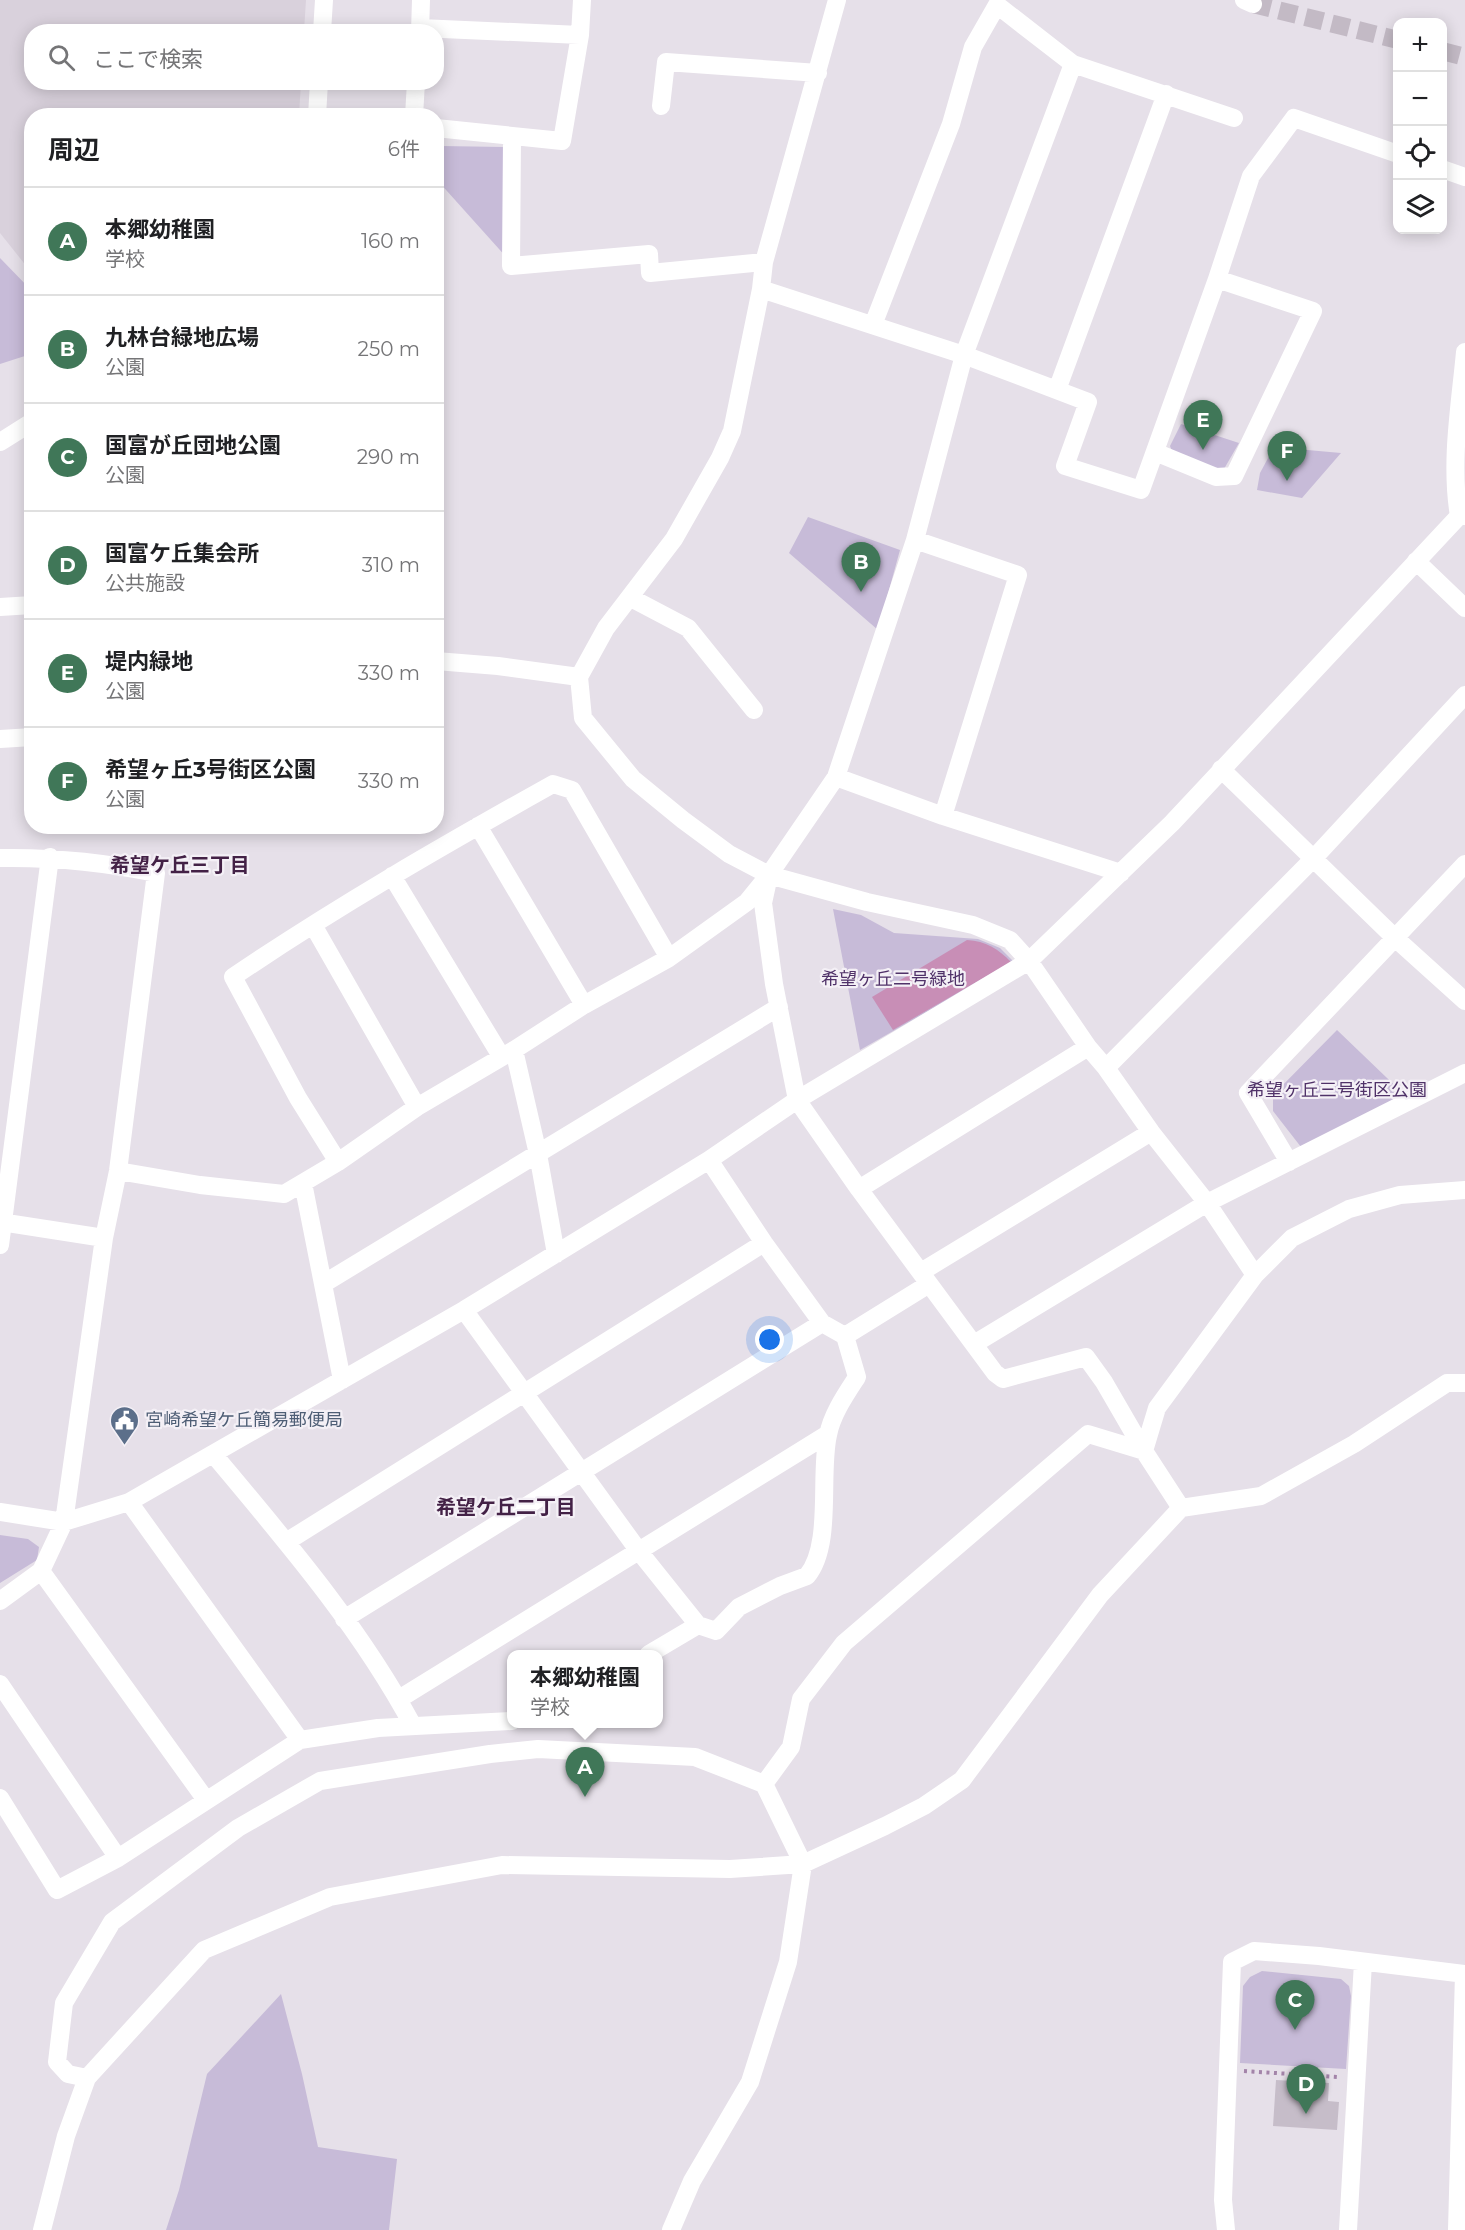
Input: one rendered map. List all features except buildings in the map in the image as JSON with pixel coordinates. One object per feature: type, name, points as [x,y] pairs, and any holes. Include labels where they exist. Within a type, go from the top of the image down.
[{"type":"street","points":[[322,24],[324,0]]},
{"type":"street","points":[[420,24],[421,0]]},
{"type":"street","points":[[444,129],[512,138],[562,141],[580,35],[582,0]]},
{"type":"street","points":[[837,0],[764,262],[761,290],[732,431],[720,458],[674,539],[606,628],[579,678],[583,718],[633,779],[729,854],[769,875],[867,902],[973,925],[1010,940],[1029,961],[1088,1047],[1207,1203],[1255,1275]]},
{"type":"street","points":[[873,325],[951,124],[974,46],[997,5],[1073,64],[1234,118]]},
{"type":"street","points":[[444,31],[580,35]]},
{"type":"street","points":[[661,106],[666,62],[818,73]]},
{"type":"street","points":[[118,1171],[200,1185],[284,1194],[338,1162],[417,1107],[584,1005],[669,958],[747,902],[769,875],[836,777],[915,540],[964,355],[1073,64]]},
{"type":"street","points":[[320,90],[321,108]]},
{"type":"street","points":[[414,108],[416,90]]},
{"type":"street","points":[[1057,390],[1166,94]]},
{"type":"street","points":[[761,290],[964,355],[1088,402],[1065,466],[1141,490],[1217,279],[1251,176],[1294,118],[1393,152]]},
{"type":"street","points":[[512,138],[511,266],[649,254],[650,273],[764,262]]},
{"type":"street","points":[[1447,170],[1465,177]]},
{"type":"street","points":[[1155,452],[1216,477],[1234,476],[1313,311],[1217,279]]},
{"type":"street","points":[[0,1512],[64,1522],[129,1502],[464,1310],[709,1160],[796,1100],[1029,961],[1172,823],[1416,561],[1462,516],[1455,490],[1465,352]]},
{"type":"street","points":[[0,442],[24,427]]},
{"type":"street","points":[[915,540],[1018,575],[943,816]]},
{"type":"street","points":[[1416,561],[1465,608]]},
{"type":"street","points":[[631,598],[688,628],[754,710]]},
{"type":"street","points":[[0,607],[24,606]]},
{"type":"street","points":[[444,662],[498,666],[579,678]]},
{"type":"street","points":[[1106,1068],[1314,858],[1465,695]]},
{"type":"street","points":[[0,739],[24,738]]},
{"type":"street","points":[[1221,769],[1394,936],[1465,1001]]},
{"type":"street","points":[[836,777],[943,816],[1121,873]]},
{"type":"street","points":[[338,1162],[298,1098],[233,977],[286,941],[392,876],[553,784],[572,790],[669,958]]},
{"type":"street","points":[[478,826],[584,1005]]},
{"type":"street","points":[[0,858],[50,857],[123,866],[156,873],[118,1171],[104,1238],[64,1522],[41,1571],[0,1601]]},
{"type":"street","points":[[0,1245],[50,857]]},
{"type":"street","points":[[1289,1162],[1248,1093],[1394,936],[1465,864]]},
{"type":"street","points":[[769,875],[763,903],[796,1100],[995,1373],[1003,1379],[1086,1358],[1104,1382],[1181,1508]]},
{"type":"street","points":[[392,876],[508,1053],[538,1154],[556,1254]]},
{"type":"street","points":[[313,925],[417,1107]]},
{"type":"street","points":[[323,1284],[779,1007]]},
{"type":"street","points":[[859,1189],[1088,1047]]},
{"type":"street","points":[[974,1344],[1207,1203],[1465,1073]]},
{"type":"street","points":[[845,1336],[925,1278],[1151,1132]]},
{"type":"street","points":[[464,1310],[638,1550],[698,1624],[716,1631],[739,1607],[780,1586],[807,1576],[822,1540],[828,1434],[841,1404],[857,1377],[845,1336],[822,1323],[764,1243],[709,1160]]},
{"type":"street","points":[[303,1183],[342,1380]]},
{"type":"street","points":[[1144,1450],[1157,1407],[1255,1275],[1292,1238],[1349,1209],[1400,1195],[1465,1190]]},
{"type":"street","points":[[2,1222],[104,1238]]},
{"type":"street","points":[[286,1542],[764,1243]]},
{"type":"street","points":[[344,1619],[822,1323]]},
{"type":"street","points":[[42,2230],[66,2136],[87,2078],[204,1950],[330,1897],[502,1865],[730,1869],[803,1864],[924,1806],[962,1780],[1100,1595],[1181,1508],[1261,1496],[1354,1444],[1447,1383],[1465,1383]]},
{"type":"street","points":[[399,1700],[828,1434]]},
{"type":"street","points":[[764,1784],[791,1747],[801,1700],[844,1643],[1088,1434],[1144,1450]]},
{"type":"street","points":[[214,1455],[286,1542],[344,1619],[399,1700],[413,1726]]},
{"type":"street","points":[[129,1502],[300,1740]]},
{"type":"street","points":[[41,1571],[206,1800]]},
{"type":"street","points":[[656,1650],[698,1624]]},
{"type":"street","points":[[0,1684],[118,1858]]},
{"type":"street","points":[[0,1798],[57,1890],[118,1858],[300,1740],[336,1733],[413,1726],[507,1721]]},
{"type":"street","points":[[87,2078],[68,2074],[57,2062],[64,2002],[112,1922],[238,1828],[320,1781],[490,1754],[538,1749],[695,1757],[764,1784],[803,1864],[788,1962],[750,2082],[693,2181],[671,2230]]},
{"type":"street","points":[[1226,2230],[1223,2200],[1232,1962],[1254,1952],[1319,1956],[1465,1974],[1457,2230]]},
{"type":"street","points":[[1348,2230],[1363,1962]]},
{"type":"path","points":[[1228,2070],[1358,2078]]},
{"type":"shaded area","points":[[0,0],[306,0],[304,24],[24,24],[24,90],[301,90],[299,108],[24,108],[24,263],[0,233]]},
{"type":"shaded area","points":[[967,940],[991,946],[1011,962],[893,1030],[872,997]]},
{"type":"green space","points":[[444,146],[504,147],[508,259],[444,188]]},
{"type":"green space","points":[[0,258],[24,283],[24,356],[0,364]]},
{"type":"green space","points":[[1181,424],[1239,443],[1224,469],[1215,469],[1173,454],[1170,446]]},
{"type":"green space","points":[[1274,447],[1341,453],[1302,498],[1257,490],[1260,473]]},
{"type":"green space","points":[[808,517],[900,550],[878,630],[789,553]]},
{"type":"green space","name":"希望ヶ丘二号緑地","points":[[833,909],[861,915],[894,933],[978,939],[1000,948],[1014,962],[860,1050]]},
{"type":"green space","name":"希望ヶ丘三号街区公園","points":[[1337,1030],[1411,1101],[1301,1147],[1273,1111],[1273,1095]]},
{"type":"green space","points":[[0,1535],[28,1539],[39,1547],[37,1560],[0,1583]]},
{"type":"green space","points":[[1262,1971],[1341,1979],[1349,1986],[1351,1996],[1346,2069],[1240,2063],[1243,1986],[1250,1977]]},
{"type":"green space","points":[[281,1994],[318,2147],[397,2159],[389,2230],[166,2230],[179,2190],[207,2074]]},
{"type":"tunnel","points":[[1253,4],[1393,39]]},
{"type":"tunnel","points":[[1447,52],[1465,57]]},
{"type":"place","name":"堤内緑地","points":[[1203,450]]},
{"type":"place","name":"希望ヶ丘3号街区公園","points":[[1287,481]]},
{"type":"place","name":"九林台緑地広場","points":[[861,592]]},
{"type":"place","name":"宮崎希望ケ丘簡易郵便局","points":[[124,1446]]},
{"type":"place","name":"本郷幼稚園","points":[[585,1797]]},
{"type":"place","name":"国富が丘団地公園","points":[[1295,2030]]},
{"type":"place","name":"国富ケ丘集会所","points":[[1306,2114]]},
{"type":"district","name":"希望ケ丘三丁目","points":[[180,865]]},
{"type":"district","name":"希望ケ丘二丁目","points":[[506,1507]]}]
